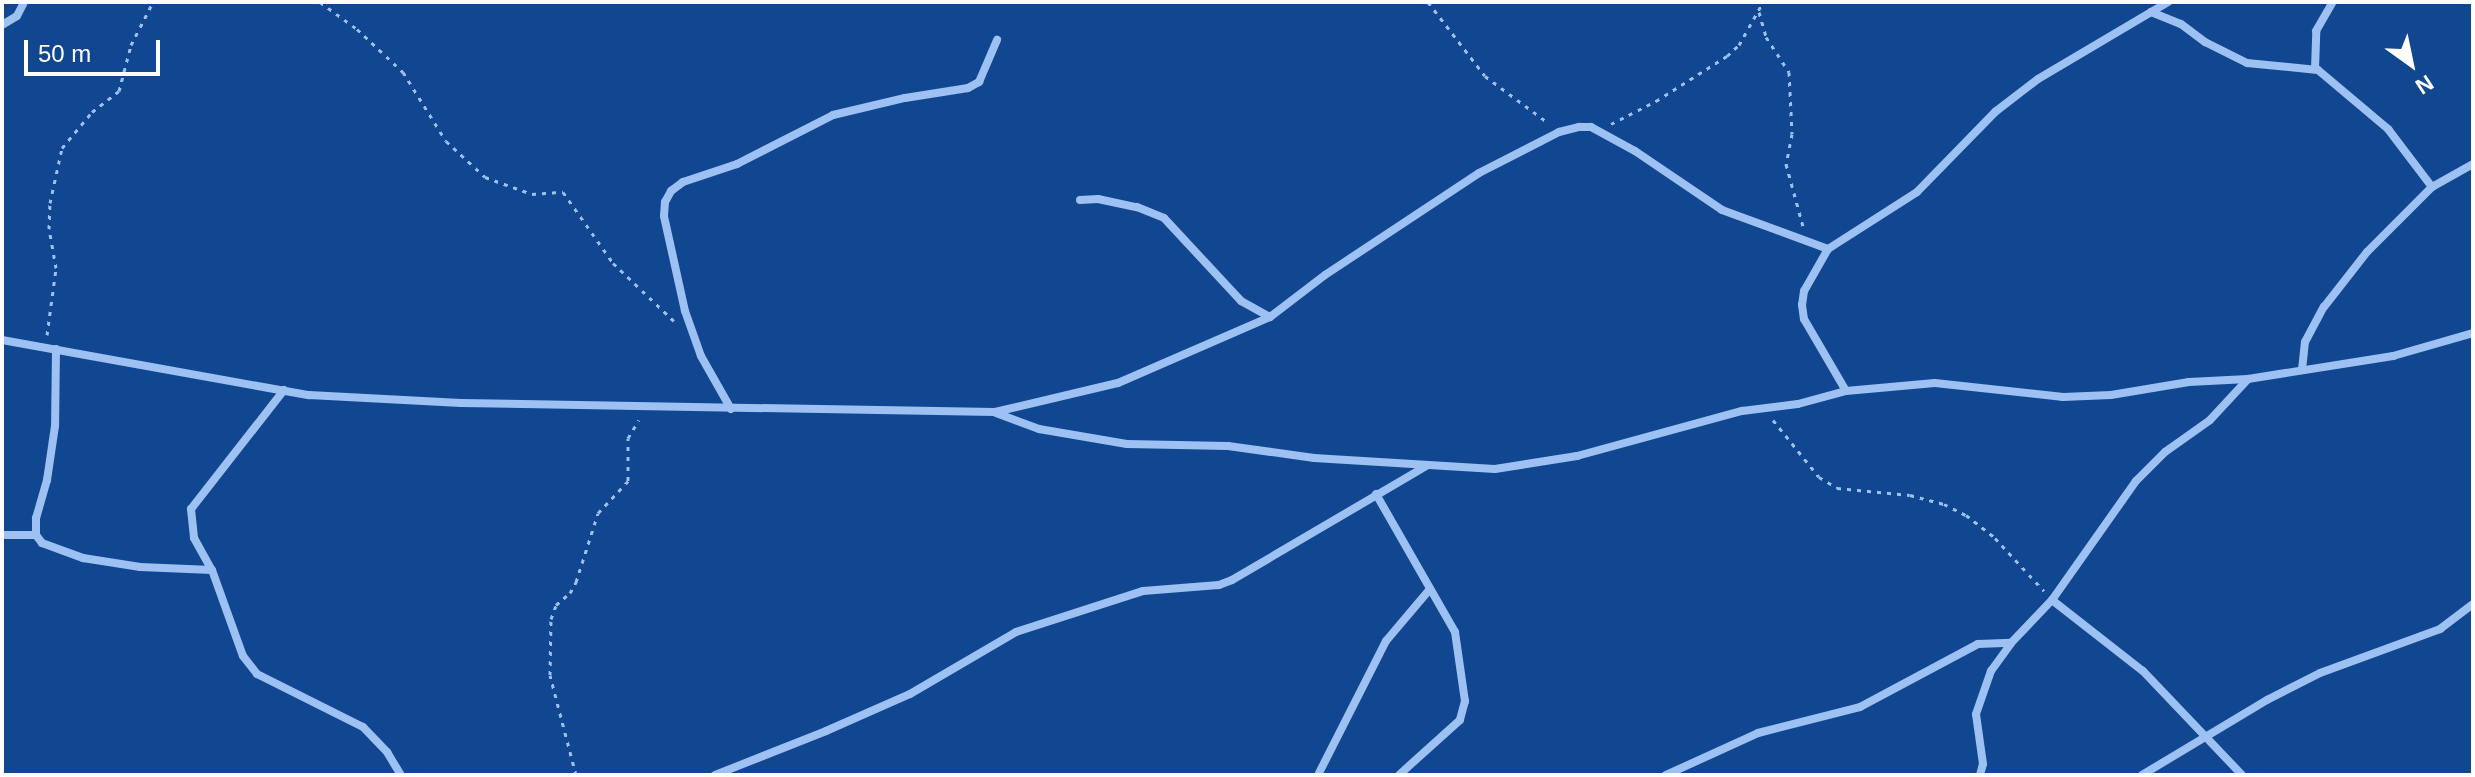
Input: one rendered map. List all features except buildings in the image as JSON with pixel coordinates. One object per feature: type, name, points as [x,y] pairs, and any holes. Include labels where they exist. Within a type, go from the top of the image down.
[{"type":"street","points":[[2,25],[17,16],[24,2]]},
{"type":"street","points":[[1846,391],[1804,319],[1802,305],[1804,291],[1828,249],[1917,192],[1995,112],[2038,79],[2168,2]]},
{"type":"street","points":[[2315,69],[2316,31],[2333,2]]},
{"type":"street","points":[[2151,12],[2181,24],[2205,42],[2247,63],[2315,69],[2342,87],[2388,129],[2432,187]]},
{"type":"street","points":[[731,409],[701,356],[671,259],[664,216],[665,202],[671,191],[683,182],[737,164],[833,115],[905,98],[968,88],[979,82],[997,40]]},
{"type":"street","points":[[2,340],[45,346],[154,370],[284,390],[461,403],[731,409],[913,408],[995,412],[1118,383],[1270,317],[1325,275],[1479,173],[1559,132],[1579,127],[1598,130],[1722,210],[1828,249]]},
{"type":"street","points":[[2302,370],[2305,342],[2324,307],[2367,252],[2432,187],[2473,164]]},
{"type":"street","points":[[1080,200],[1098,199],[1137,207],[1164,218],[1241,301],[1270,317]]},
{"type":"street","points":[[995,412],[1039,429],[1127,444],[1228,446],[1314,458],[1495,469],[1577,456],[1702,421],[1798,404],[1846,391],[1935,383],[2063,397],[2111,395],[2189,382],[2248,379],[2393,356],[2473,333]]},
{"type":"street","points":[[56,349],[55,426],[47,480],[36,518],[36,535],[42,543],[83,558],[140,567],[212,570]]},
{"type":"street","points":[[1980,775],[1982,750],[1976,714],[1980,693],[2011,643],[2052,600],[2136,481],[2165,452],[2210,420],[2248,379]]},
{"type":"street","points":[[284,390],[191,509],[194,538],[212,570],[243,656],[257,674],[363,727],[387,752],[401,775]]},
{"type":"street","points":[[715,775],[910,694],[1016,632],[1143,591],[1219,585],[1232,580],[1427,465]]},
{"type":"street","points":[[1376,494],[1455,632],[1465,701],[1460,720],[1399,775]]},
{"type":"street","points":[[2,535],[36,535]]},
{"type":"street","points":[[1318,775],[1386,641],[1430,589]]},
{"type":"street","points":[[2052,600],[2143,671],[2242,775]]},
{"type":"street","points":[[2142,775],[2204,735],[2320,673],[2440,629],[2473,604]]},
{"type":"street","points":[[1666,775],[1758,733],[1860,707],[1978,644],[2011,643]]},
{"type":"path","points":[[45,346],[54,303],[56,268],[49,229],[50,203],[62,148],[92,112],[119,91],[131,45],[153,2]]},
{"type":"path","points":[[320,2],[357,29],[403,72],[446,141],[485,177],[532,194],[563,192],[613,263],[694,335]]},
{"type":"path","points":[[1428,2],[1485,76],[1559,132]]},
{"type":"path","points":[[1598,130],[1656,101],[1727,56],[1739,45],[1763,2]]},
{"type":"path","points":[[1759,12],[1766,37],[1789,72],[1792,134],[1786,164],[1805,242]]},
{"type":"path","points":[[576,775],[550,675],[551,619],[556,605],[570,593],[576,582],[598,513],[628,481],[628,438],[648,407]]},
{"type":"path","points":[[1763,409],[1819,477],[1837,488],[1910,495],[1944,504],[1966,515],[1995,538],[2052,600]]}]
